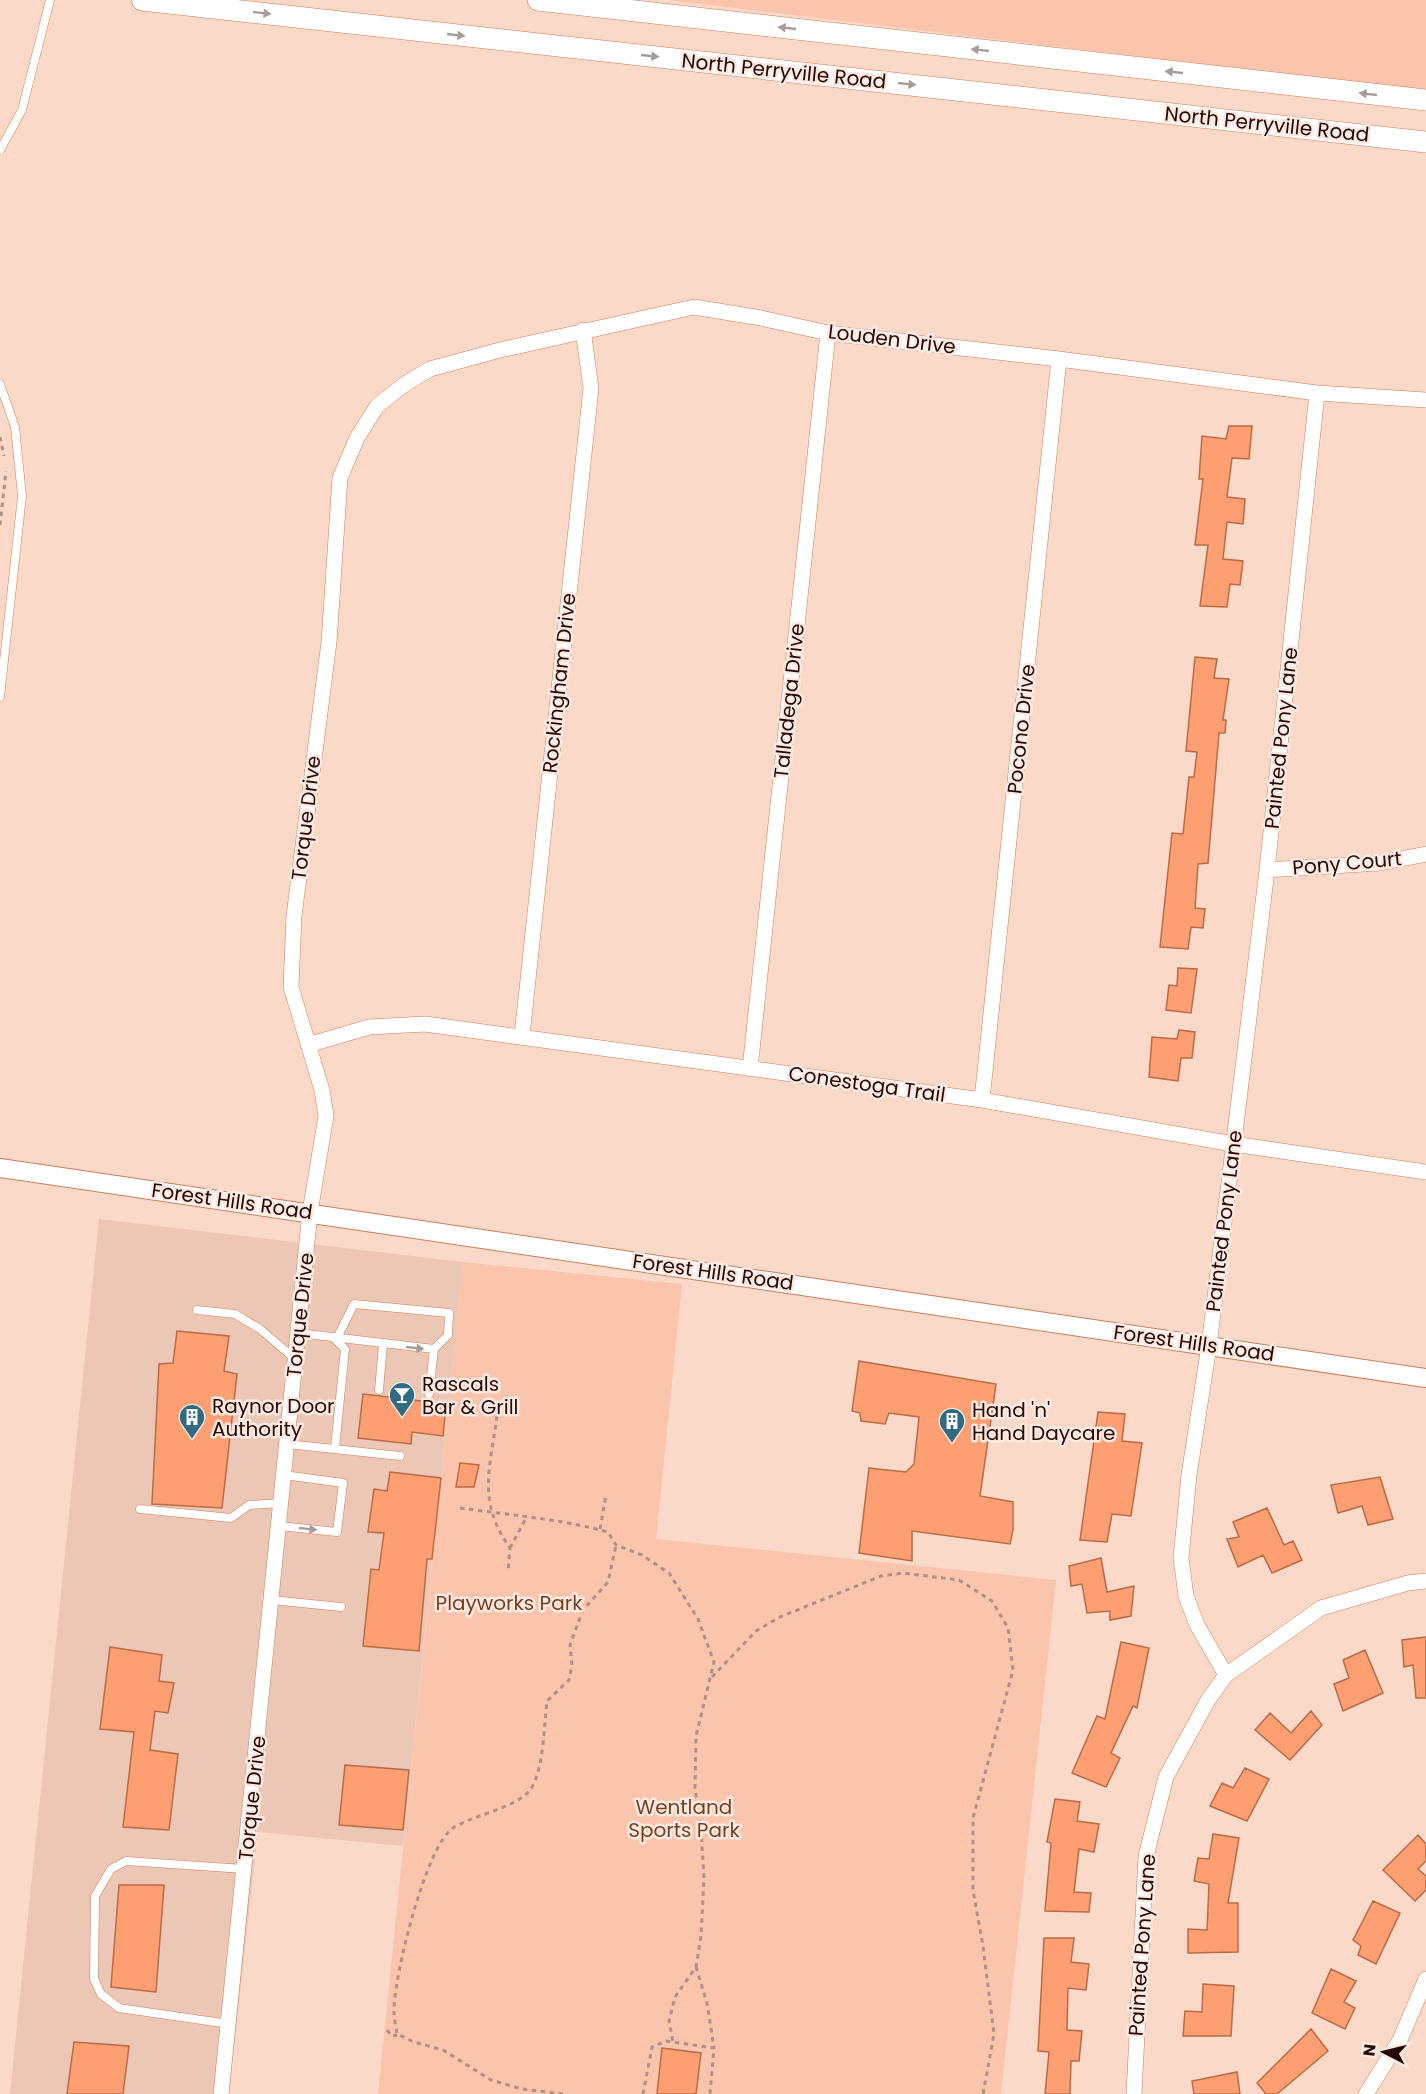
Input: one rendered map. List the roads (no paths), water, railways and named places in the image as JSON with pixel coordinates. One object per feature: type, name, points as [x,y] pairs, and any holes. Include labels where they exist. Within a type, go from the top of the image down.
[{"type":"main road","name":"North Perryville Road","points":[[142,0],[1426,142]]},
{"type":"main road","name":"North Perryville Road","points":[[538,0],[1426,100]]},
{"type":"street","name":"Louden Drive","points":[[377,406],[430,369],[583,330],[694,307],[761,318],[828,333],[1059,359],[1317,393],[1426,399]]},
{"type":"street","name":"Rockingham Drive","points":[[522,1036],[591,388],[583,330]]},
{"type":"street","name":"Talladega Drive","points":[[750,1069],[828,333]]},
{"type":"street","name":"Pocono Drive","points":[[982,1100],[1059,359]]},
{"type":"street","name":"Painted Pony Lane","points":[[1134,2094],[1146,1856],[1166,1777],[1208,1700],[1227,1675],[1186,1596],[1181,1558],[1189,1475],[1209,1346],[1267,870],[1317,393]]},
{"type":"street","name":"Torque Drive","points":[[221,2094],[310,1212],[326,1116],[322,1090],[291,987],[294,916],[330,642],[340,478],[357,438],[377,406]]},
{"type":"street","name":"Pony Court","points":[[1267,870],[1380,863],[1426,854]]},
{"type":"street","name":"Conestoga Trail","points":[[308,1045],[369,1027],[424,1024],[982,1100],[1233,1144],[1426,1172]]},
{"type":"street","name":"Forest Hills Road","points":[[0,1168],[1426,1378]]},
{"type":"street","points":[[1227,1675],[1321,1608],[1408,1583],[1426,1581]]},
{"type":"street","points":[[1366,2094],[1400,2040],[1426,1978]]},
{"type":"lane","points":[[0,150],[22,110],[50,0]]},
{"type":"lane","points":[[0,384],[15,426],[22,496],[0,697]]},
{"type":"lane","points":[[336,1340],[354,1304],[449,1312],[448,1335],[434,1349],[429,1394]]},
{"type":"lane","points":[[197,1310],[235,1314],[260,1329],[296,1359]]},
{"type":"lane","points":[[298,1333],[336,1340],[434,1349]]},
{"type":"lane","points":[[335,1448],[345,1349],[336,1340]]},
{"type":"lane","points":[[379,1390],[383,1344]]},
{"type":"lane","points":[[287,1444],[400,1456]]},
{"type":"lane","points":[[279,1526],[337,1532],[344,1483],[284,1475]]},
{"type":"lane","points":[[140,1509],[231,1518],[249,1505],[281,1503]]},
{"type":"lane","points":[[272,1600],[341,1607]]},
{"type":"lane","points":[[229,2024],[119,2008],[101,1994],[94,1979],[95,1896],[111,1869],[126,1861],[245,1869]]},
{"type":"place","name":"Rascals Bar & Grill","points":[[402,1418]]},
{"type":"place","name":"Raynor Door Authority","points":[[192,1440]]},
{"type":"place","name":"Hand 'n' Hand Daycare","points":[[952,1444]]},
{"type":"park label","name":"Playworks Park","points":[[509,1603]]},
{"type":"park label","name":"Wentland Sports Park","points":[[684,1818]]}]
